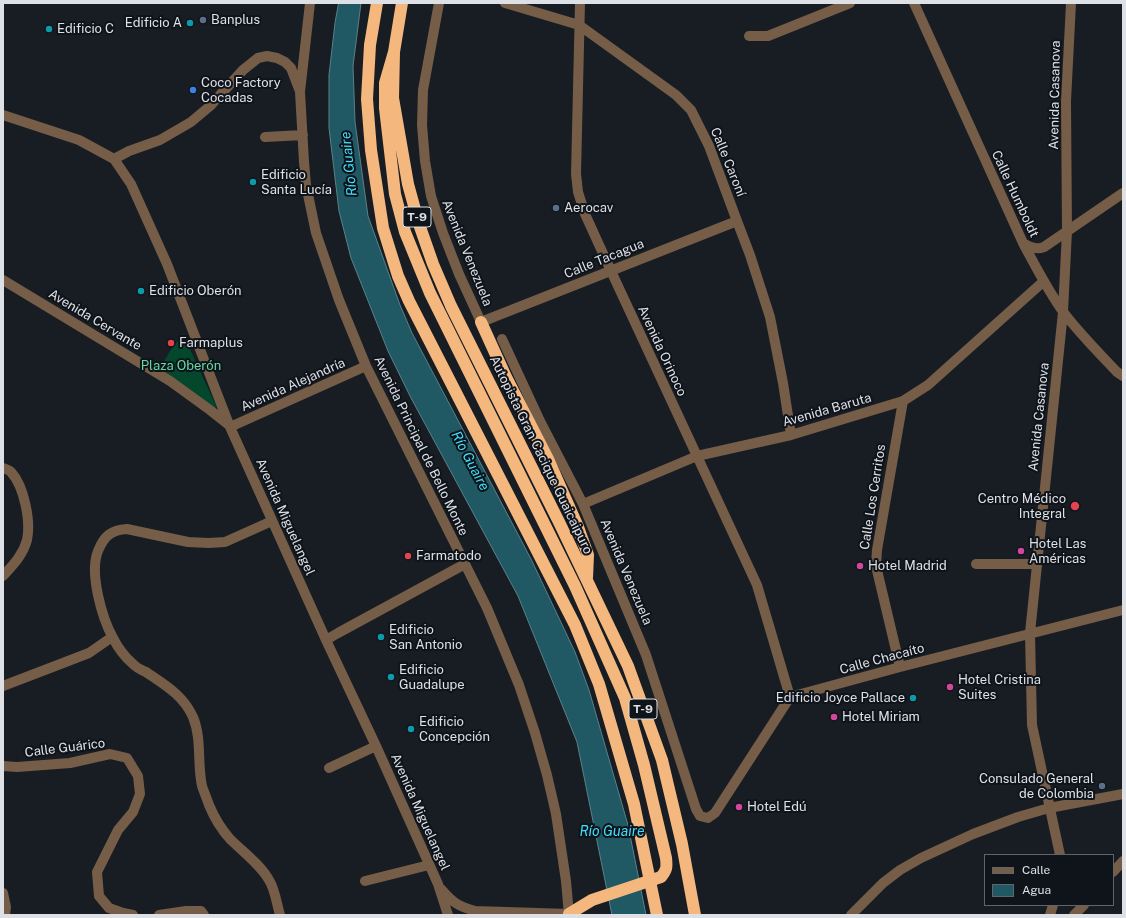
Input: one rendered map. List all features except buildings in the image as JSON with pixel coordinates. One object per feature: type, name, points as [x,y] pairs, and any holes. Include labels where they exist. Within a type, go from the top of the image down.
[{"type":"highway","name":"T-9","points":[[377,3],[370,45],[367,99],[371,150],[379,205],[383,228],[390,252],[398,276],[409,301],[575,625],[599,684],[634,804],[657,915]]},
{"type":"highway","name":"Autopista Gran Cacique Guaicaipuro","points":[[402,3],[394,52],[393,98],[408,184],[420,224],[433,264],[451,306],[477,356],[628,666],[662,760],[682,844],[695,915]]},
{"type":"highway","points":[[394,52],[385,83],[385,108],[395,194],[405,232],[430,293],[575,586],[625,698],[644,765],[666,858],[666,872],[661,877],[592,900],[569,915]]},
{"type":"highway","points":[[481,322],[506,377],[548,459],[578,527],[588,555],[587,580]]},
{"type":"street","name":"Avenida Principal de Bello Monte","points":[[310,3],[300,92],[306,185],[316,233],[339,300],[366,366],[487,608],[519,685],[535,732],[556,814],[566,881],[569,915]]},
{"type":"street","name":"Avenida Venezuela","points":[[439,3],[423,90],[422,125],[425,161],[431,196],[443,233],[459,274],[481,322]]},
{"type":"street","name":"Calle Caroní","points":[[505,3],[580,25],[676,95],[691,110],[709,146],[750,255],[770,317],[783,383],[791,435]]},
{"type":"street","name":"Avenida Orinoco","points":[[580,3],[576,174],[578,192],[585,214],[611,271],[758,585],[790,697]]},
{"type":"street","points":[[749,36],[768,36],[850,3]]},
{"type":"street","name":"Calle Humboldt","points":[[914,3],[1023,243],[1044,281],[1063,312],[1083,336],[1117,372],[1123,376]]},
{"type":"street","name":"Avenida Casanova","points":[[1060,854],[1032,725],[1030,633],[1063,312],[1067,231],[1066,101],[1071,3]]},
{"type":"street","points":[[3,115],[80,140],[114,159],[129,151],[160,140],[191,122],[210,106],[243,70],[258,58],[267,56],[277,58],[285,62],[291,68],[300,92]]},
{"type":"street","points":[[265,138],[303,136]]},
{"type":"street","name":"Avenida Miguelangel","points":[[114,159],[131,184],[167,264],[230,427],[438,884]]},
{"type":"street","points":[[1023,243],[1036,249],[1040,249],[1123,193]]},
{"type":"street","name":"Calle Tacagua","points":[[481,322],[737,221]]},
{"type":"street","name":"Avenida Cervante","points":[[3,280],[170,381],[210,410],[230,427]]},
{"type":"street","name":"Avenida Baruta","points":[[583,504],[697,456],[791,435],[903,401],[928,385],[1044,281]]},
{"type":"street","name":"Avenida Venezuela","points":[[502,339],[540,421],[583,504],[646,655],[696,809],[700,816],[708,818],[715,813],[790,697]]},
{"type":"street","name":"Avenida Alejandría","points":[[230,427],[366,366]]},
{"type":"street","name":"Calle Los Cerritos","points":[[900,667],[876,566],[877,550],[903,401]]},
{"type":"street","points":[[3,468],[10,471],[20,484],[28,514],[27,539],[19,558],[3,576]]},
{"type":"street","points":[[272,521],[225,542],[209,543],[188,542],[127,529],[120,529],[108,534],[104,538],[98,551],[94,572],[102,610],[112,637],[124,655],[134,666],[168,686],[182,698],[186,704],[193,717],[197,731],[202,786],[210,806],[218,822],[229,838],[262,870],[270,881],[280,915]]},
{"type":"street","points":[[326,640],[338,632],[464,564]]},
{"type":"street","points":[[976,564],[1037,564]]},
{"type":"street","name":"Calle Chacaíto","points":[[790,697],[1030,633],[1123,610]]},
{"type":"street","points":[[3,686],[89,653],[112,637]]},
{"type":"street","points":[[329,768],[376,746]]},
{"type":"street","name":"Calle Guárico","points":[[3,766],[17,767],[70,763],[110,754],[127,758],[138,776],[140,794],[133,812],[118,830],[97,872],[99,896],[109,908],[133,915]]},
{"type":"street","points":[[851,915],[883,883],[900,870],[921,858],[973,834],[1018,817],[1049,808],[1123,794]]},
{"type":"street","points":[[365,881],[429,865]]},
{"type":"street","points":[[438,884],[449,899],[471,913],[569,915]]},
{"type":"street","points":[[438,884],[448,915]]},
{"type":"street","points":[[3,893],[6,907],[5,915]]},
{"type":"street","points":[[159,915],[186,911],[201,911],[204,915]]},
{"type":"green space","name":"Plaza Oberón","points":[[183,334],[217,408],[210,405],[159,370],[170,351]]},
{"type":"water","name":"Río Guaire","points":[[339,3],[361,3],[353,66],[355,122],[368,216],[400,305],[412,333],[531,559],[575,652],[589,690],[628,825],[646,915],[612,915],[577,742],[518,596],[411,398],[388,351],[351,258],[339,211],[329,128],[329,75],[335,23]]},
{"type":"place","name":"Banplus","points":[[203,20]]},
{"type":"place","name":"Edificio A","points":[[190,23]]},
{"type":"place","name":"Edificio C","points":[[49,29]]},
{"type":"place","name":"Coco Factory Cocadas","points":[[193,90]]},
{"type":"place","name":"Edificio Santa Lucía","points":[[253,182]]},
{"type":"place","name":"Aerocav","points":[[556,208]]},
{"type":"place","name":"Edificio Oberón","points":[[141,291]]},
{"type":"place","name":"Farmaplus","points":[[171,343]]},
{"type":"place","name":"Centro Médico Integral","points":[[1075,506]]},
{"type":"place","name":"Hotel Las Américas","points":[[1021,551]]},
{"type":"place","name":"Farmatodo","points":[[408,556]]},
{"type":"place","name":"Hotel Madrid","points":[[860,566]]},
{"type":"place","name":"Edificio San Antonio","points":[[381,637]]},
{"type":"place","name":"Edificio Guadalupe","points":[[391,677]]},
{"type":"place","name":"Hotel Cristina Suites","points":[[950,687]]},
{"type":"place","name":"Edificio Joyce Pallace","points":[[913,698]]},
{"type":"place","name":"Hotel Miriam","points":[[834,717]]},
{"type":"place","name":"Edificio Concepción","points":[[411,729]]},
{"type":"place","name":"Consulado General de Colombia","points":[[1102,786]]},
{"type":"place","name":"Hotel Edú","points":[[739,807]]}]
